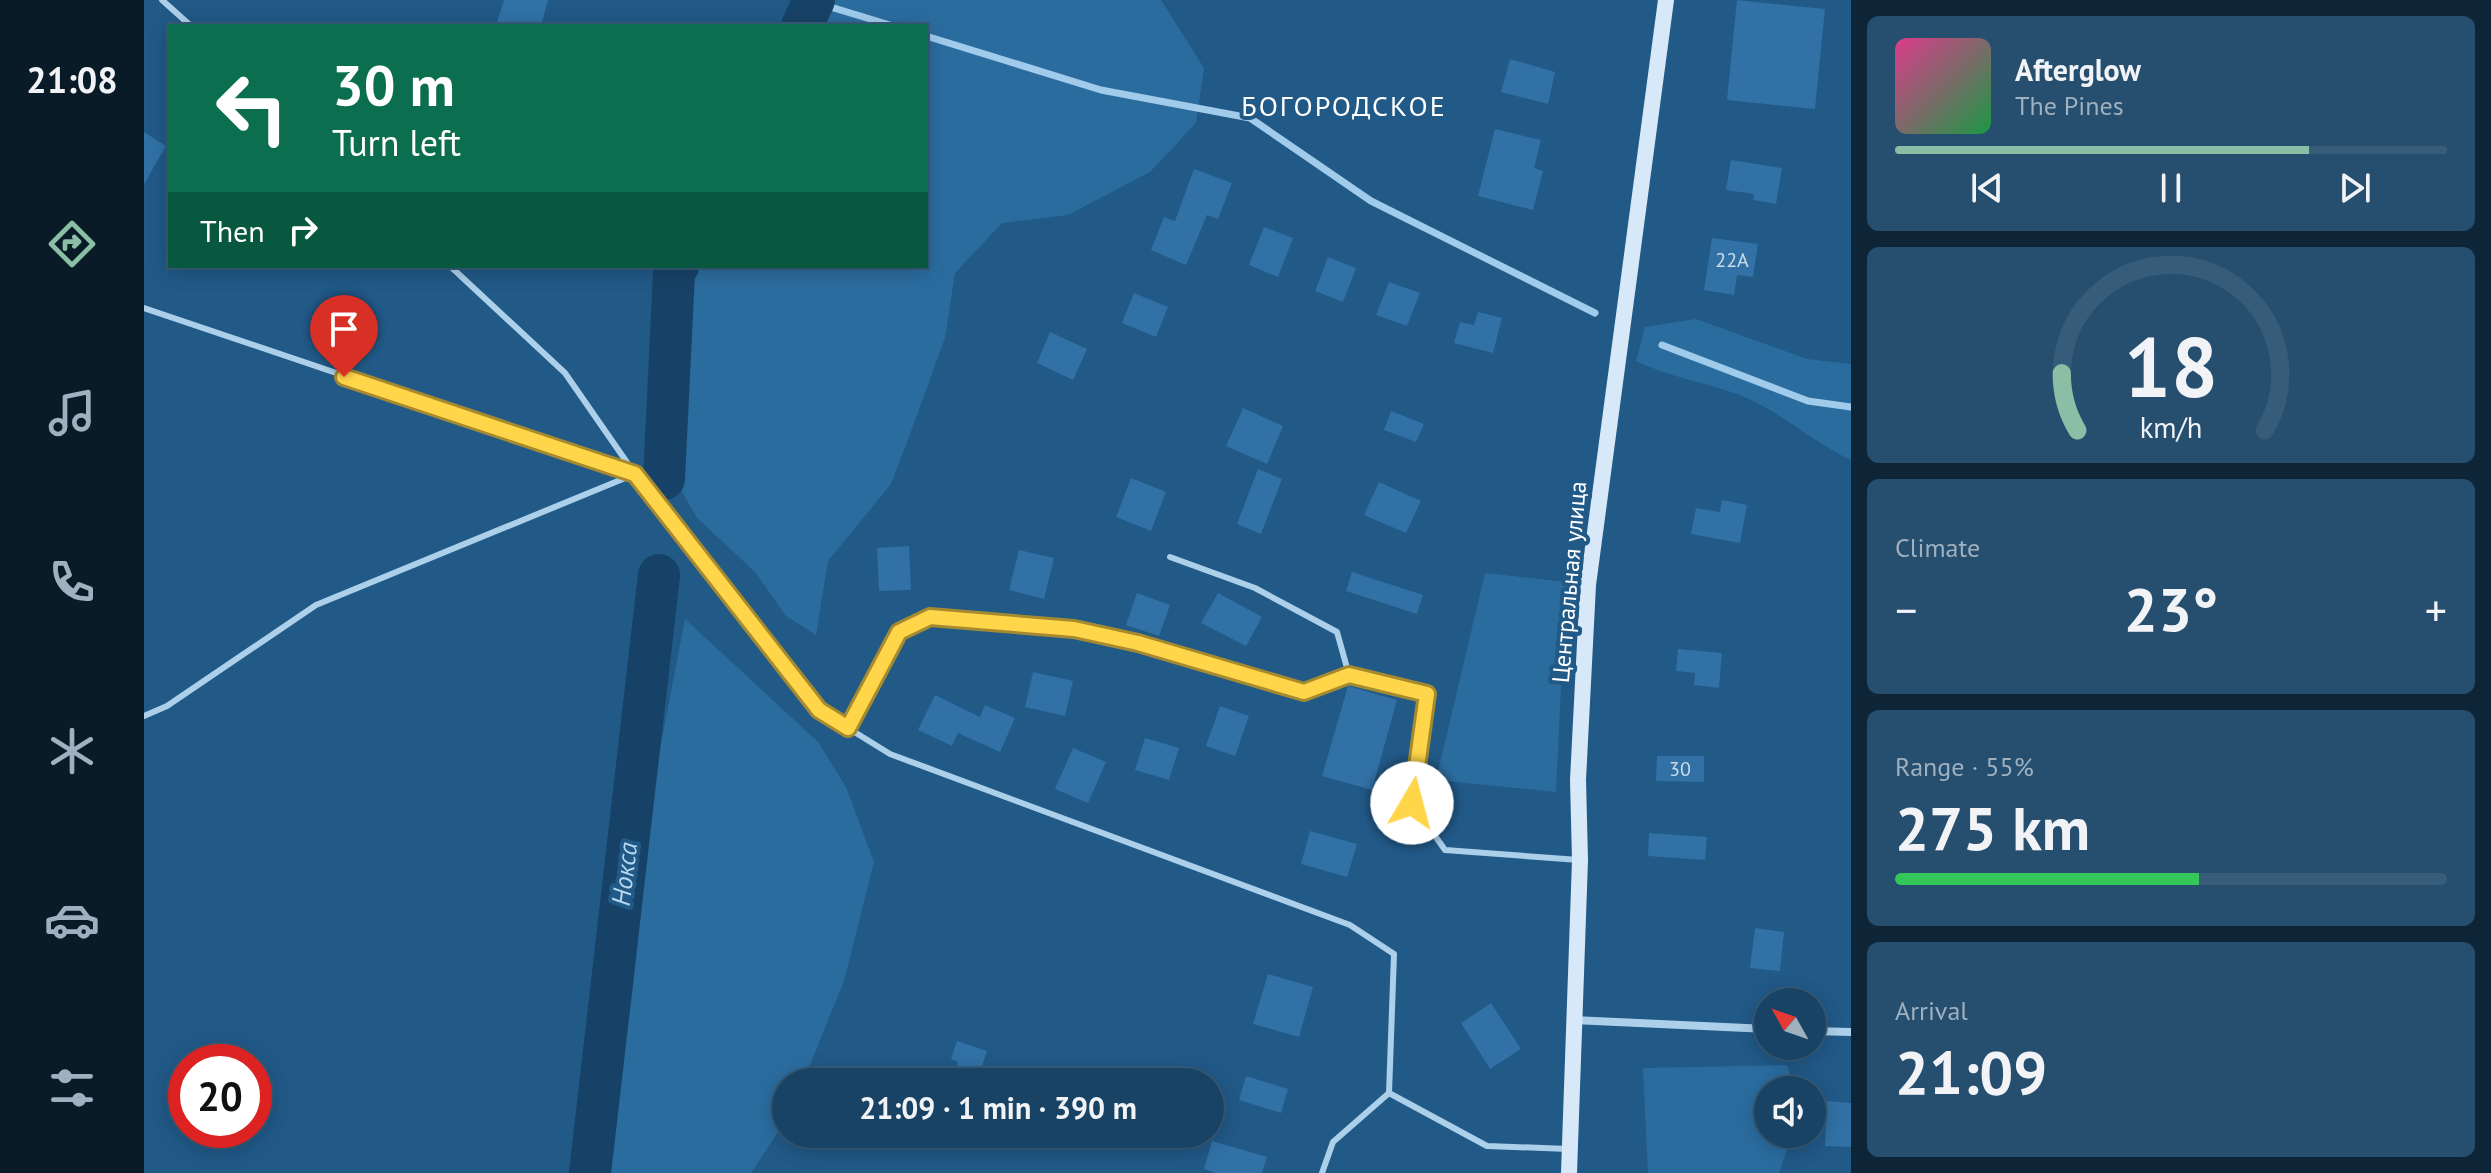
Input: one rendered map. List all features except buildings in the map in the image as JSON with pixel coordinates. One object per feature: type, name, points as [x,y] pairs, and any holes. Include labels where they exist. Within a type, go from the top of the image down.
[{"type":"street","name":"Центральная улица","points":[[1569,1173],[1580,860],[1578,780],[1588,585],[1666,0]]},
{"type":"street","points":[[1572,1020],[1754,1028]]},
{"type":"street","points":[[1826,1031],[1851,1032]]},
{"type":"lane","points":[[162,0],[189,24]]},
{"type":"lane","points":[[452,268],[565,373],[635,474],[819,710],[890,754],[1350,925],[1394,954],[1389,1093],[1333,1142],[1322,1173]]},
{"type":"lane","points":[[144,308],[635,474]]},
{"type":"lane","points":[[144,716],[167,706],[316,605],[635,474]]},
{"type":"lane","points":[[1170,557],[1255,588],[1337,632],[1349,675]]},
{"type":"lane","points":[[848,728],[899,632],[930,617],[1087,631],[1304,692],[1349,675],[1427,694],[1412,803],[1445,850],[1580,860]]},
{"type":"lane","points":[[1389,1093],[1487,1146],[1569,1149]]},
{"type":"shaded area","points":[[822,0],[1161,0],[1204,68],[1196,123],[1150,172],[1068,215],[1002,223],[955,273],[945,338],[891,484],[828,561],[816,635],[786,616],[755,572],[697,518],[680,488],[686,445],[690,287],[698,268],[928,268],[928,24],[817,24]]},
{"type":"shaded area","points":[[1696,319],[1807,359],[1851,364],[1851,460],[1752,400],[1636,361],[1645,327]]},
{"type":"shaded area","points":[[1485,573],[1566,582],[1556,792],[1436,780]]},
{"type":"shaded area","points":[[685,619],[818,742],[846,787],[874,862],[844,981],[809,1068],[772,1068],[772,1141],[751,1173],[606,1173],[632,996],[656,770]]},
{"type":"shaded area","points":[[1787,1065],[1791,1076],[1754,1076],[1754,1148],[1787,1148],[1779,1173],[1648,1173],[1643,1068]]},
{"type":"waterway","name":"Нокса","points":[[803,24],[814,0]]},
{"type":"waterway","points":[[814,2],[886,24]]},
{"type":"waterway","points":[[928,37],[1101,90],[1250,118],[1371,201],[1595,313]]},
{"type":"waterway","name":"Нокса","points":[[664,479],[674,273],[677,268]]},
{"type":"waterway","points":[[1662,345],[1808,401],[1851,407]]},
{"type":"waterway","name":"Нокса","points":[[590,1173],[659,575]]},
{"type":"district","name":"БОГОРОДСКОЕ","points":[[1344,105]]},
{"type":"route","points":[[344,377],[635,474],[819,710],[848,728],[899,632],[930,617],[1074,629],[1138,643],[1304,692],[1349,675],[1427,694],[1412,803]]}]
